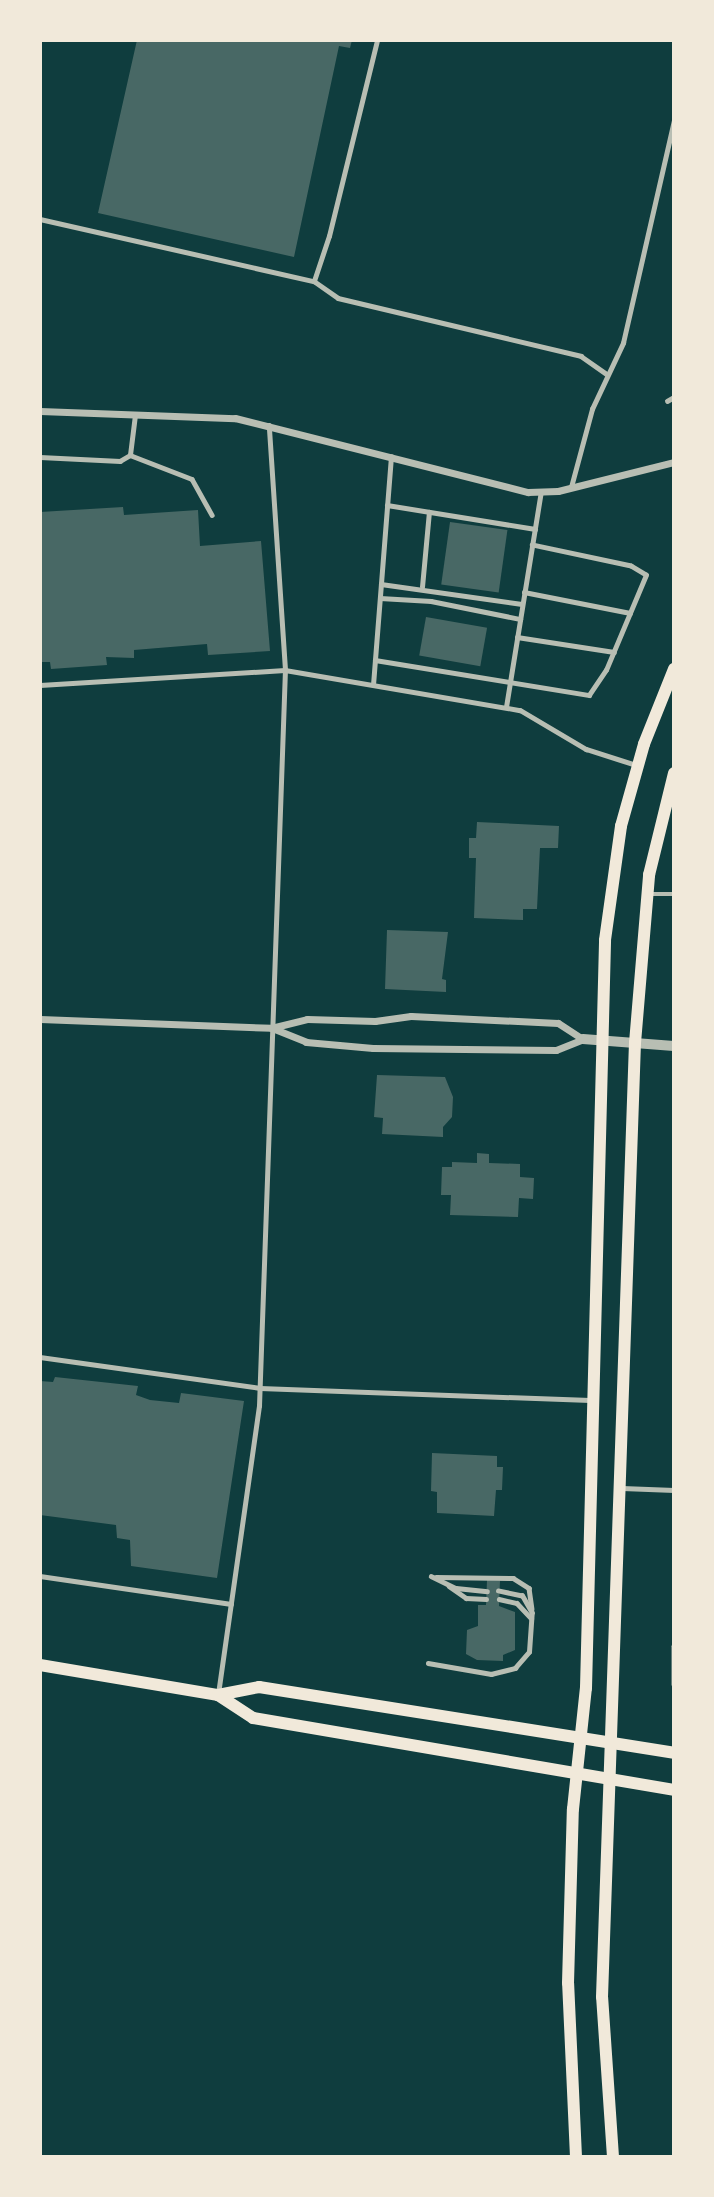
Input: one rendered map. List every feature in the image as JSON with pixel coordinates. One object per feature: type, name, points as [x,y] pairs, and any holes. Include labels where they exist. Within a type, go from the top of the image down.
[{"type":"main road","points":[[576,2157],[567,2025],[594,1401],[600,1040],[609,895],[637,765],[674,669]]},
{"type":"main road","points":[[613,2157],[602,1997],[607,1778],[621,1488],[635,1043],[646,894],[674,773]]},
{"type":"main road","points":[[40,1665],[218,1695],[259,1687],[674,1752]]},
{"type":"main road","points":[[218,1695],[253,1718],[674,1790]]},
{"type":"street","points":[[40,411],[235,418],[269,424],[541,492],[571,488],[674,462]]},
{"type":"street","points":[[40,1019],[271,1028],[307,1019],[375,1021],[411,1016],[558,1023],[583,1040]]},
{"type":"street","points":[[271,1028],[306,1042],[373,1048],[556,1050],[583,1040],[674,1046]]},
{"type":"lane","points":[[314,281],[329,236],[377,40]]},
{"type":"lane","points":[[571,488],[592,409],[623,343],[674,120]]},
{"type":"lane","points":[[40,219],[314,281],[338,298],[581,356],[607,374]]},
{"type":"lane","points":[[130,455],[136,414]]},
{"type":"lane","points":[[218,1695],[260,1388],[285,670],[269,424]]},
{"type":"lane","points":[[40,457],[120,461],[130,455]]},
{"type":"lane","points":[[130,455],[192,480],[212,515]]},
{"type":"lane","points":[[373,685],[391,456]]},
{"type":"lane","points":[[506,708],[541,492]]},
{"type":"lane","points":[[387,505],[535,529]]},
{"type":"lane","points":[[422,587],[429,512]]},
{"type":"lane","points":[[375,660],[589,695],[614,652],[646,575],[631,566],[532,545]]},
{"type":"lane","points":[[381,584],[422,587],[522,604]]},
{"type":"lane","points":[[524,592],[630,613]]},
{"type":"lane","points":[[380,598],[431,601],[520,619]]},
{"type":"lane","points":[[517,637],[614,652]]},
{"type":"lane","points":[[40,685],[285,670],[506,708],[535,716],[586,749],[637,765]]},
{"type":"lane","points":[[646,894],[674,894]]},
{"type":"lane","points":[[40,1357],[260,1388],[594,1401]]},
{"type":"lane","points":[[621,1488],[674,1490]]},
{"type":"lane","points":[[40,1576],[231,1604]]},
{"type":"lane","points":[[428,1663],[491,1674],[508,1672],[529,1652],[532,1616],[529,1588],[513,1578],[434,1576],[464,1590],[486,1591]]},
{"type":"lane","points":[[445,1581],[458,1595],[486,1599]]},
{"type":"lane","points":[[499,1591],[522,1596],[532,1616]]},
{"type":"lane","points":[[499,1600],[517,1603],[532,1616]]},
{"type":"lane","points":[[674,1646],[674,1684]]},
{"type":"building","points":[[137,40],[352,40],[350,48],[339,46],[294,257],[98,213]]},
{"type":"building","points":[[123,507],[124,515],[198,510],[200,546],[261,541],[270,651],[208,655],[207,644],[134,650],[134,658],[106,657],[107,665],[51,669],[50,662],[40,662],[40,512]]},
{"type":"building","points":[[450,522],[507,530],[499,592],[441,584]]},
{"type":"building","points":[[426,617],[487,628],[480,666],[419,655]]},
{"type":"building","points":[[477,822],[559,826],[558,848],[540,848],[537,909],[523,909],[523,920],[474,918],[476,858],[469,858],[469,838],[476,838]]},
{"type":"building","points":[[387,930],[448,932],[442,979],[446,980],[446,992],[385,989]]},
{"type":"building","points":[[377,1075],[445,1077],[453,1097],[452,1117],[443,1127],[443,1137],[382,1134],[383,1118],[374,1117]]},
{"type":"building","points":[[477,1153],[489,1154],[489,1163],[520,1164],[520,1177],[534,1178],[533,1199],[519,1198],[518,1217],[450,1215],[451,1195],[441,1195],[442,1167],[452,1167],[452,1162],[477,1163]]},
{"type":"building","points":[[55,1377],[138,1386],[136,1395],[150,1400],[179,1403],[181,1393],[244,1401],[217,1578],[131,1566],[130,1540],[117,1538],[116,1525],[40,1515],[40,1381],[53,1382]]},
{"type":"building","points":[[432,1453],[497,1456],[497,1467],[503,1467],[502,1490],[496,1490],[494,1516],[437,1513],[437,1492],[431,1491]]},
{"type":"building","points":[[487,1580],[500,1581],[499,1606],[515,1612],[515,1650],[503,1655],[503,1661],[477,1660],[466,1654],[467,1630],[478,1626],[478,1605],[486,1605]]}]
